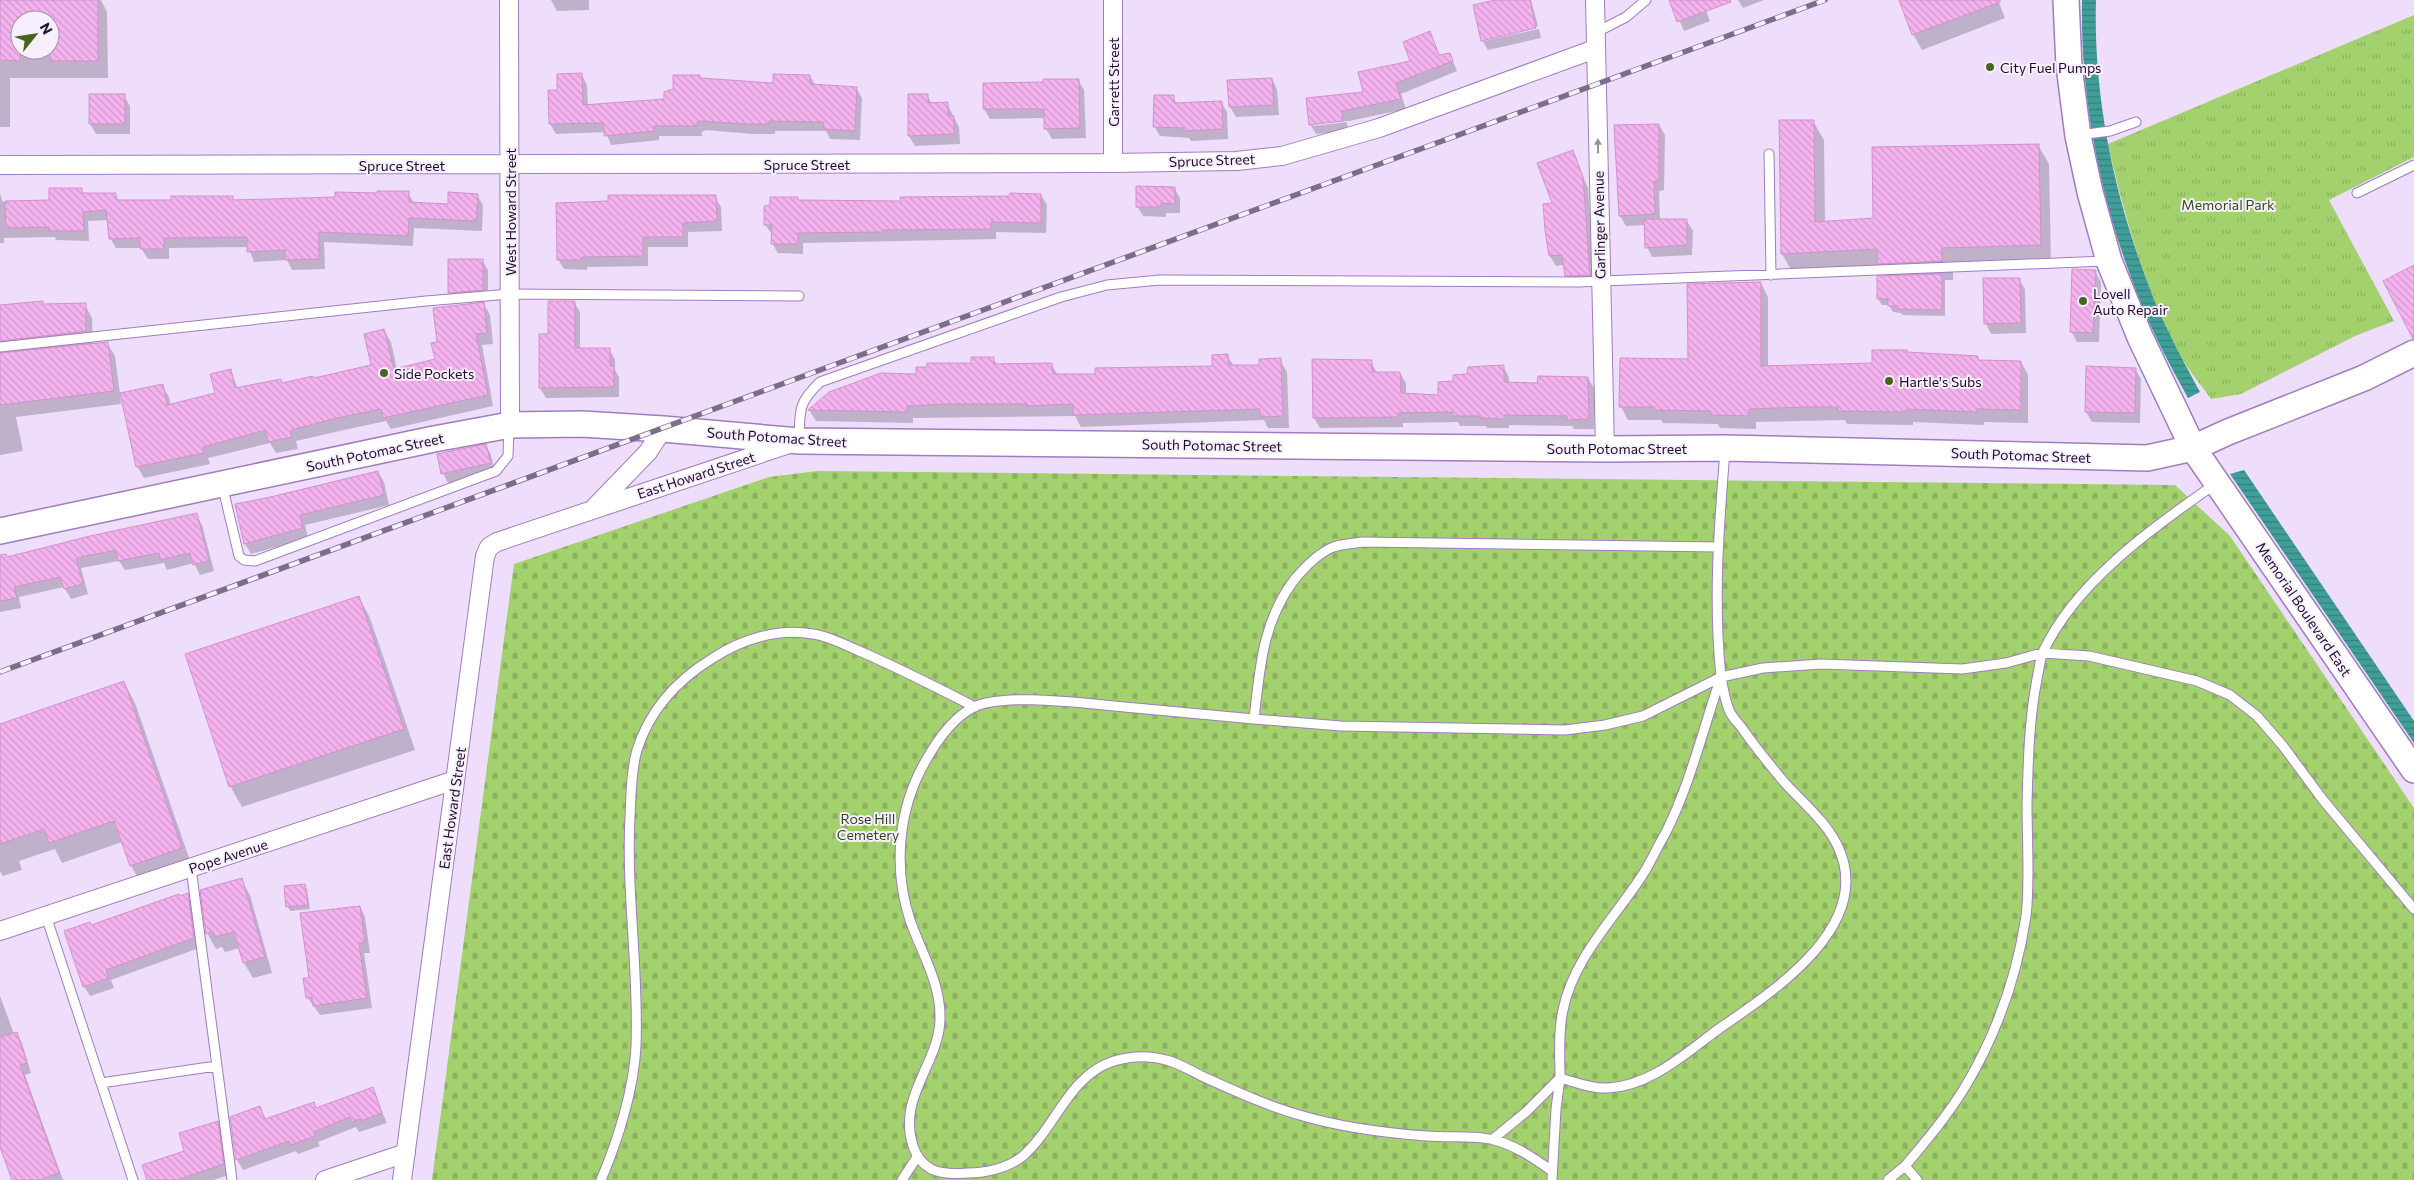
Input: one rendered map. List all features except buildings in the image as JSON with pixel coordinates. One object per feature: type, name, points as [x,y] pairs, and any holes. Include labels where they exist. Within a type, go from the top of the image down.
[{"type":"main road","name":"Memorial Boulevard East","points":[[2066,0],[2069,66],[2085,135],[2090,192],[2109,261],[2140,337],[2194,448],[2414,770]]},
{"type":"main road","name":"South Potomac Street","points":[[0,531],[434,439],[510,425],[582,424],[799,441],[1605,449],[1725,448],[2147,458],[2194,448],[2228,432],[2364,378],[2414,354]]},
{"type":"street","name":"West Howard Street","points":[[509,0],[510,425]]},
{"type":"street","name":"Garrett Street","points":[[1113,0],[1113,163]]},
{"type":"street","name":"Garlinger Avenue","points":[[1595,0],[1605,449]]},
{"type":"street","name":"Spruce Street","points":[[0,165],[510,165],[1236,161],[1282,156],[1379,128],[1595,41]]},
{"type":"street","name":"East Howard Street","points":[[593,509],[648,452],[663,429]]},
{"type":"street","name":"East Howard Street","points":[[402,1180],[485,556],[489,548],[497,542],[799,441]]},
{"type":"street","name":"Pope Avenue","points":[[0,931],[455,780]]},
{"type":"street","points":[[325,1180],[406,1153]]},
{"type":"lane","points":[[1595,41],[1646,0]]},
{"type":"lane","points":[[2085,135],[2110,131],[2136,122]]},
{"type":"lane","points":[[1769,154],[1771,275]]},
{"type":"lane","points":[[2357,193],[2414,165]]},
{"type":"lane","points":[[799,441],[800,408],[808,394],[820,382],[1061,297],[1106,285],[1160,280],[1374,283],[1600,282],[2109,261]]},
{"type":"lane","points":[[0,347],[416,302],[510,294],[798,296]]},
{"type":"lane","points":[[222,484],[239,556],[244,560],[255,561],[496,471],[508,456],[510,425]]},
{"type":"lane","points":[[1560,1078],[1607,1088],[1629,1085],[1658,1072],[1739,1015],[1795,971],[1821,944],[1837,918],[1846,891],[1845,867],[1838,847],[1826,829],[1765,760],[1729,711],[1721,677],[1718,644],[1718,547],[1725,448]]},
{"type":"lane","points":[[1888,1180],[1905,1166],[1936,1129],[1965,1087],[1990,1038],[2012,982],[2026,915],[2028,762],[2033,704],[2042,653],[2066,616],[2100,575],[2148,532],[2217,483]]},
{"type":"lane","points":[[1254,719],[1262,655],[1269,626],[1284,594],[1305,566],[1332,548],[1362,542],[1718,547]]},
{"type":"lane","points":[[601,1180],[625,1108],[636,1047],[635,974],[628,846],[631,795],[637,751],[651,720],[666,695],[698,667],[732,645],[778,632],[814,634],[843,644],[890,664],[975,707]]},
{"type":"lane","points":[[1552,1176],[1528,1154],[1493,1139],[1429,1136],[1356,1129],[1300,1116],[1239,1093],[1166,1060],[1138,1056],[1111,1062],[1089,1075],[1070,1094],[1023,1156],[1004,1167],[981,1173],[954,1174],[931,1169],[917,1157],[909,1134],[909,1107],[932,1050],[940,1022],[939,997],[910,918],[901,880],[900,844],[905,810],[917,776],[934,746],[954,722],[975,707],[1010,701],[1057,701],[1341,726],[1565,730],[1604,725],[1643,716],[1721,677],[1764,668],[1820,664],[1962,669],[2006,663],[2042,653],[2089,656],[2197,682],[2230,695],[2264,723],[2323,800],[2414,909]]},
{"type":"lane","points":[[1552,1176],[1560,1078],[1560,1043],[1563,1010],[1571,983],[1588,952],[1645,870],[1666,831],[1688,779],[1721,677]]},
{"type":"lane","points":[[191,868],[232,1180]]},
{"type":"lane","points":[[46,916],[133,1180]]},
{"type":"lane","points":[[101,1083],[216,1066]]},
{"type":"lane","points":[[1493,1139],[1526,1112],[1560,1078]]},
{"type":"lane","points":[[902,1180],[917,1157]]},
{"type":"lane","points":[[1905,1166],[1918,1180]]},
{"type":"green space","name":"Memorial Park","points":[[2414,15],[2414,157],[2329,200],[2394,321],[2355,336],[2241,394],[2211,399],[2184,362],[2158,310],[2129,228],[2108,144]]},
{"type":"green space","name":"Rose Hill Cemetery","points":[[817,471],[2175,485],[2230,536],[2414,808],[2414,1180],[432,1180],[514,564],[769,477]]},
{"type":"shaded area","points":[[2082,0],[2096,0],[2098,76],[2103,114],[2118,188],[2128,225],[2153,297],[2163,321],[2200,392],[2188,398],[2157,339],[2141,303],[2127,267],[2105,193],[2096,154],[2085,77],[2082,39]]},
{"type":"shaded area","points":[[2244,470],[2414,721],[2414,743],[2230,474]]},
{"type":"railway","points":[[0,672],[1825,0]]},
{"type":"place","name":"City Fuel Pumps","points":[[1990,67]]},
{"type":"place","name":"Lovell Auto Repair","points":[[2083,301]]},
{"type":"place","name":"Side Pockets","points":[[384,373]]},
{"type":"place","name":"Hartle's Subs","points":[[1889,381]]}]
